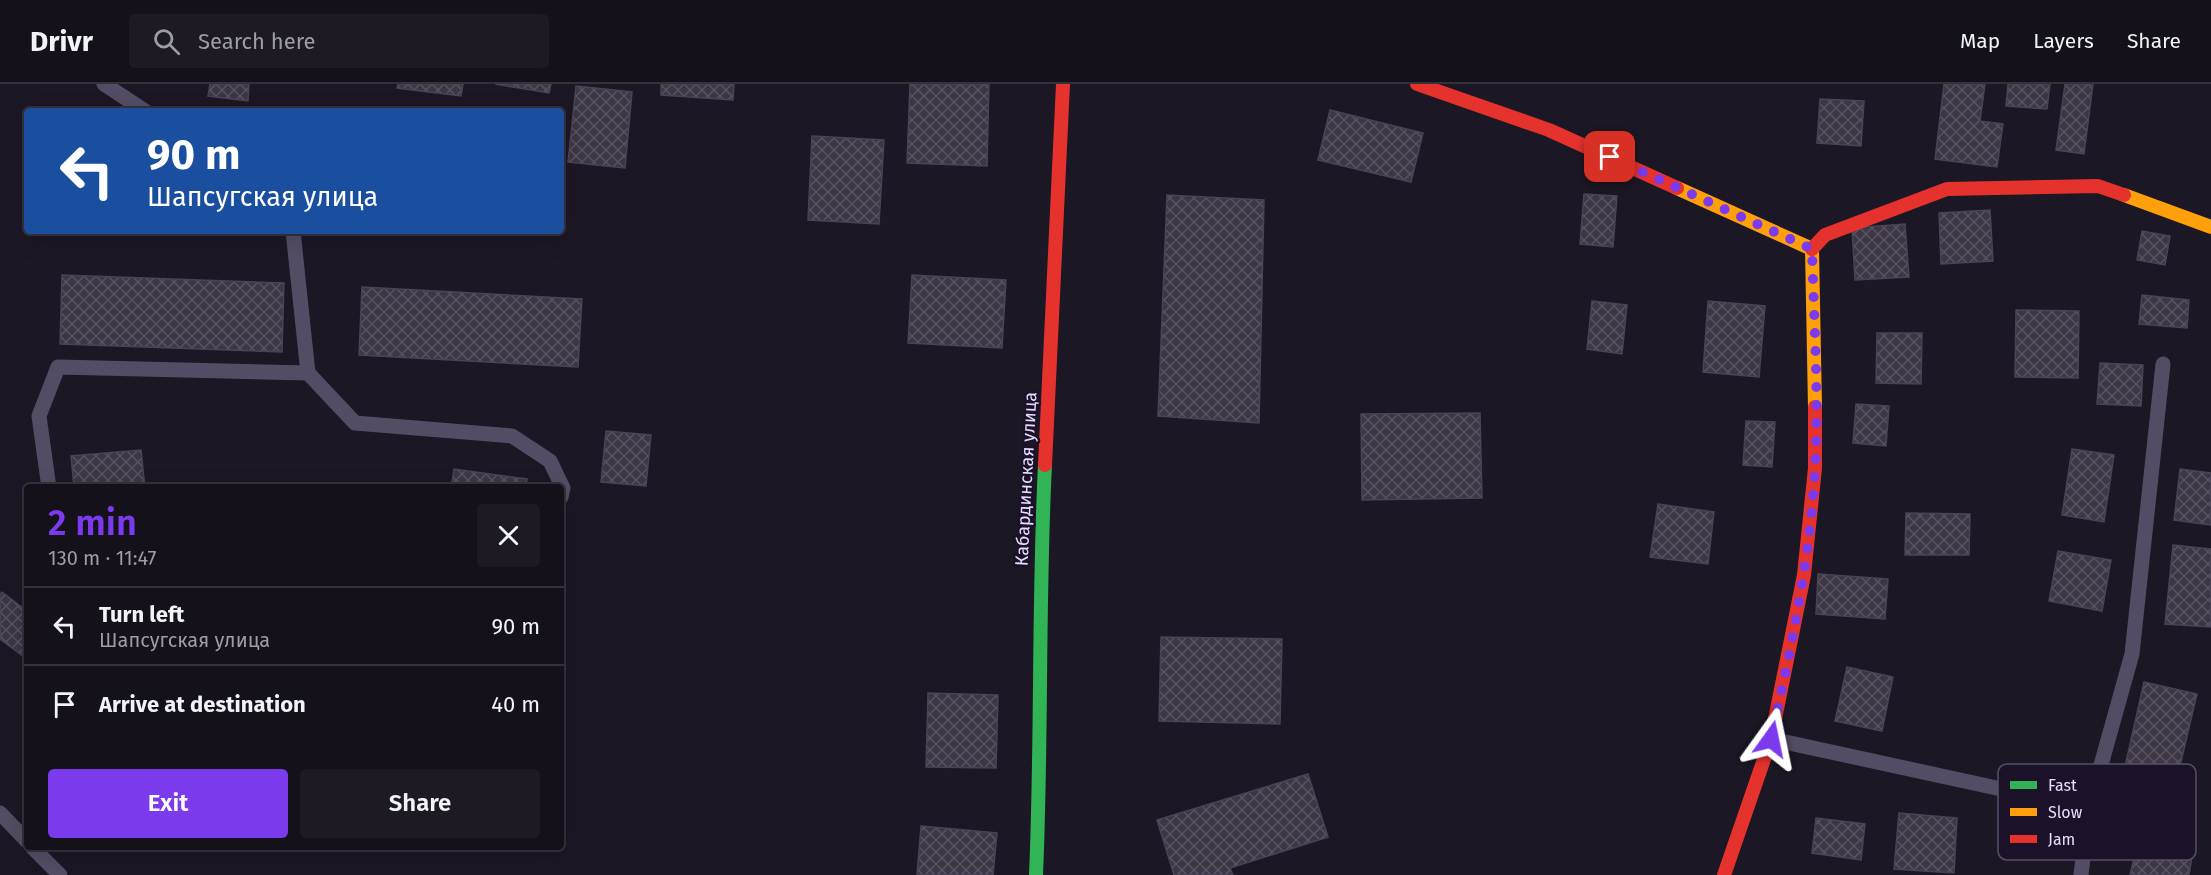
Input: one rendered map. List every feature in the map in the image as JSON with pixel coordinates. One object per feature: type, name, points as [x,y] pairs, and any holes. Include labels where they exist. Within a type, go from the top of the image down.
[{"type":"street","name":"Кабардинская улица","points":[[1036,875],[1040,782],[1040,563],[1063,84]]},
{"type":"street","points":[[1417,84],[1549,130],[1812,249]]},
{"type":"street","points":[[1724,875],[1771,739],[1804,575],[1815,468],[1812,249],[1825,235],[1947,189],[2098,186],[2211,227]]},
{"type":"lane","points":[[104,84],[140,108]]},
{"type":"lane","points":[[293,234],[308,373],[355,423],[512,436],[550,461],[561,484]]},
{"type":"lane","points":[[2101,764],[2132,654],[2163,364]]},
{"type":"lane","points":[[48,484],[39,416],[58,367],[308,373]]},
{"type":"lane","points":[[1771,739],[1998,788]]},
{"type":"lane","points":[[0,813],[24,838]]},
{"type":"lane","points":[[35,850],[60,875]]},
{"type":"lane","points":[[2081,875],[2083,860]]},
{"type":"building","points":[[210,84],[249,84],[248,101],[208,96]]},
{"type":"building","points":[[398,84],[463,84],[461,96],[397,88]]},
{"type":"building","points":[[495,84],[551,84],[549,93]]},
{"type":"building","points":[[661,84],[734,84],[733,100],[661,95]]},
{"type":"building","points":[[910,84],[989,84],[987,166],[907,163]]},
{"type":"building","points":[[1944,84],[1985,84],[1980,121],[2003,124],[1997,167],[1935,159]]},
{"type":"building","points":[[2008,84],[2050,84],[2047,109],[2006,106]]},
{"type":"building","points":[[2065,84],[2093,84],[2084,154],[2056,150]]},
{"type":"building","points":[[576,86],[632,92],[625,168],[568,162]]},
{"type":"building","points":[[1820,99],[1864,101],[1861,146],[1817,143]]},
{"type":"building","points":[[1330,110],[1423,133],[1411,182],[1318,160]]},
{"type":"building","points":[[812,136],[884,140],[879,224],[808,220]]},
{"type":"building","points":[[1584,194],[1617,196],[1613,247],[1580,244]]},
{"type":"building","points":[[1167,195],[1264,200],[1259,423],[1158,416]]},
{"type":"building","points":[[1990,210],[1993,261],[1941,264],[1939,213]]},
{"type":"building","points":[[1905,224],[1909,277],[1855,280],[1852,228]]},
{"type":"building","points":[[2142,231],[2170,236],[2165,265],[2137,260]]},
{"type":"building","points":[[62,275],[284,283],[282,352],[60,344]]},
{"type":"building","points":[[912,275],[1006,280],[1002,348],[908,343]]},
{"type":"building","points":[[362,287],[582,299],[578,367],[359,355]]},
{"type":"building","points":[[2142,295],[2189,300],[2187,328],[2139,324]]},
{"type":"building","points":[[1592,301],[1627,305],[1622,354],[1587,349]]},
{"type":"building","points":[[1708,301],[1765,306],[1759,377],[1703,372]]},
{"type":"building","points":[[2016,310],[2079,311],[2078,378],[2015,377]]},
{"type":"building","points":[[1877,333],[1922,333],[1921,384],[1876,383]]},
{"type":"building","points":[[2100,363],[2143,365],[2141,406],[2097,404]]},
{"type":"building","points":[[1856,404],[1889,406],[1886,446],[1853,443]]},
{"type":"building","points":[[1480,413],[1482,498],[1362,500],[1361,414]]},
{"type":"building","points":[[1746,421],[1775,422],[1772,467],[1743,465]]},
{"type":"building","points":[[606,431],[651,435],[646,486],[601,482]]},
{"type":"building","points":[[2072,449],[2114,455],[2104,522],[2062,515]]},
{"type":"building","points":[[141,450],[145,484],[74,484],[71,456]]},
{"type":"building","points":[[454,469],[527,479],[526,484],[452,484]]},
{"type":"building","points":[[2180,469],[2211,473],[2211,525],[2174,520]]},
{"type":"building","points":[[1658,504],[1714,512],[1708,564],[1650,557]]},
{"type":"building","points":[[1906,513],[1970,514],[1969,555],[1905,555]]},
{"type":"building","points":[[2173,545],[2211,549],[2211,627],[2165,624]]},
{"type":"building","points":[[2058,551],[2111,560],[2102,611],[2049,601]]},
{"type":"building","points":[[1818,574],[1888,579],[1885,619],[1816,614]]},
{"type":"building","points":[[2,592],[24,609],[24,657],[0,639],[0,595]]},
{"type":"building","points":[[1161,637],[1282,639],[1280,724],[1159,721]]},
{"type":"building","points":[[1847,667],[1893,677],[1882,731],[1835,721]]},
{"type":"building","points":[[2144,682],[2197,694],[2180,764],[2126,764]]},
{"type":"building","points":[[928,693],[998,695],[996,768],[926,767]]},
{"type":"building","points":[[1308,774],[1328,837],[1230,868],[1233,875],[1174,875],[1157,820]]},
{"type":"building","points":[[1899,813],[1957,818],[1954,873],[1894,869]]},
{"type":"building","points":[[1816,818],[1865,824],[1861,860],[1812,853]]},
{"type":"building","points":[[921,826],[997,833],[993,875],[917,875]]},
{"type":"building","points":[[2134,860],[2192,860],[2189,875],[2130,875]]},
{"type":"traffic: fast","points":[[1036,875],[1045,465]]},
{"type":"traffic: slow","points":[[1677,188],[1812,249]]},
{"type":"traffic: slow","points":[[2124,195],[2211,227]]},
{"type":"traffic: slow","points":[[1812,249],[1815,407]]},
{"type":"traffic: jam","points":[[1045,465],[1063,84]]},
{"type":"traffic: jam","points":[[1417,84],[1549,130],[1677,188]]},
{"type":"traffic: jam","points":[[1812,249],[1825,235],[1947,189],[2098,186],[2124,195]]},
{"type":"traffic: jam","points":[[1724,875],[1771,739],[1804,575],[1815,468],[1815,407]]},
{"type":"route","points":[[1610,157],[1812,249],[1815,468],[1804,575],[1771,739]]}]
